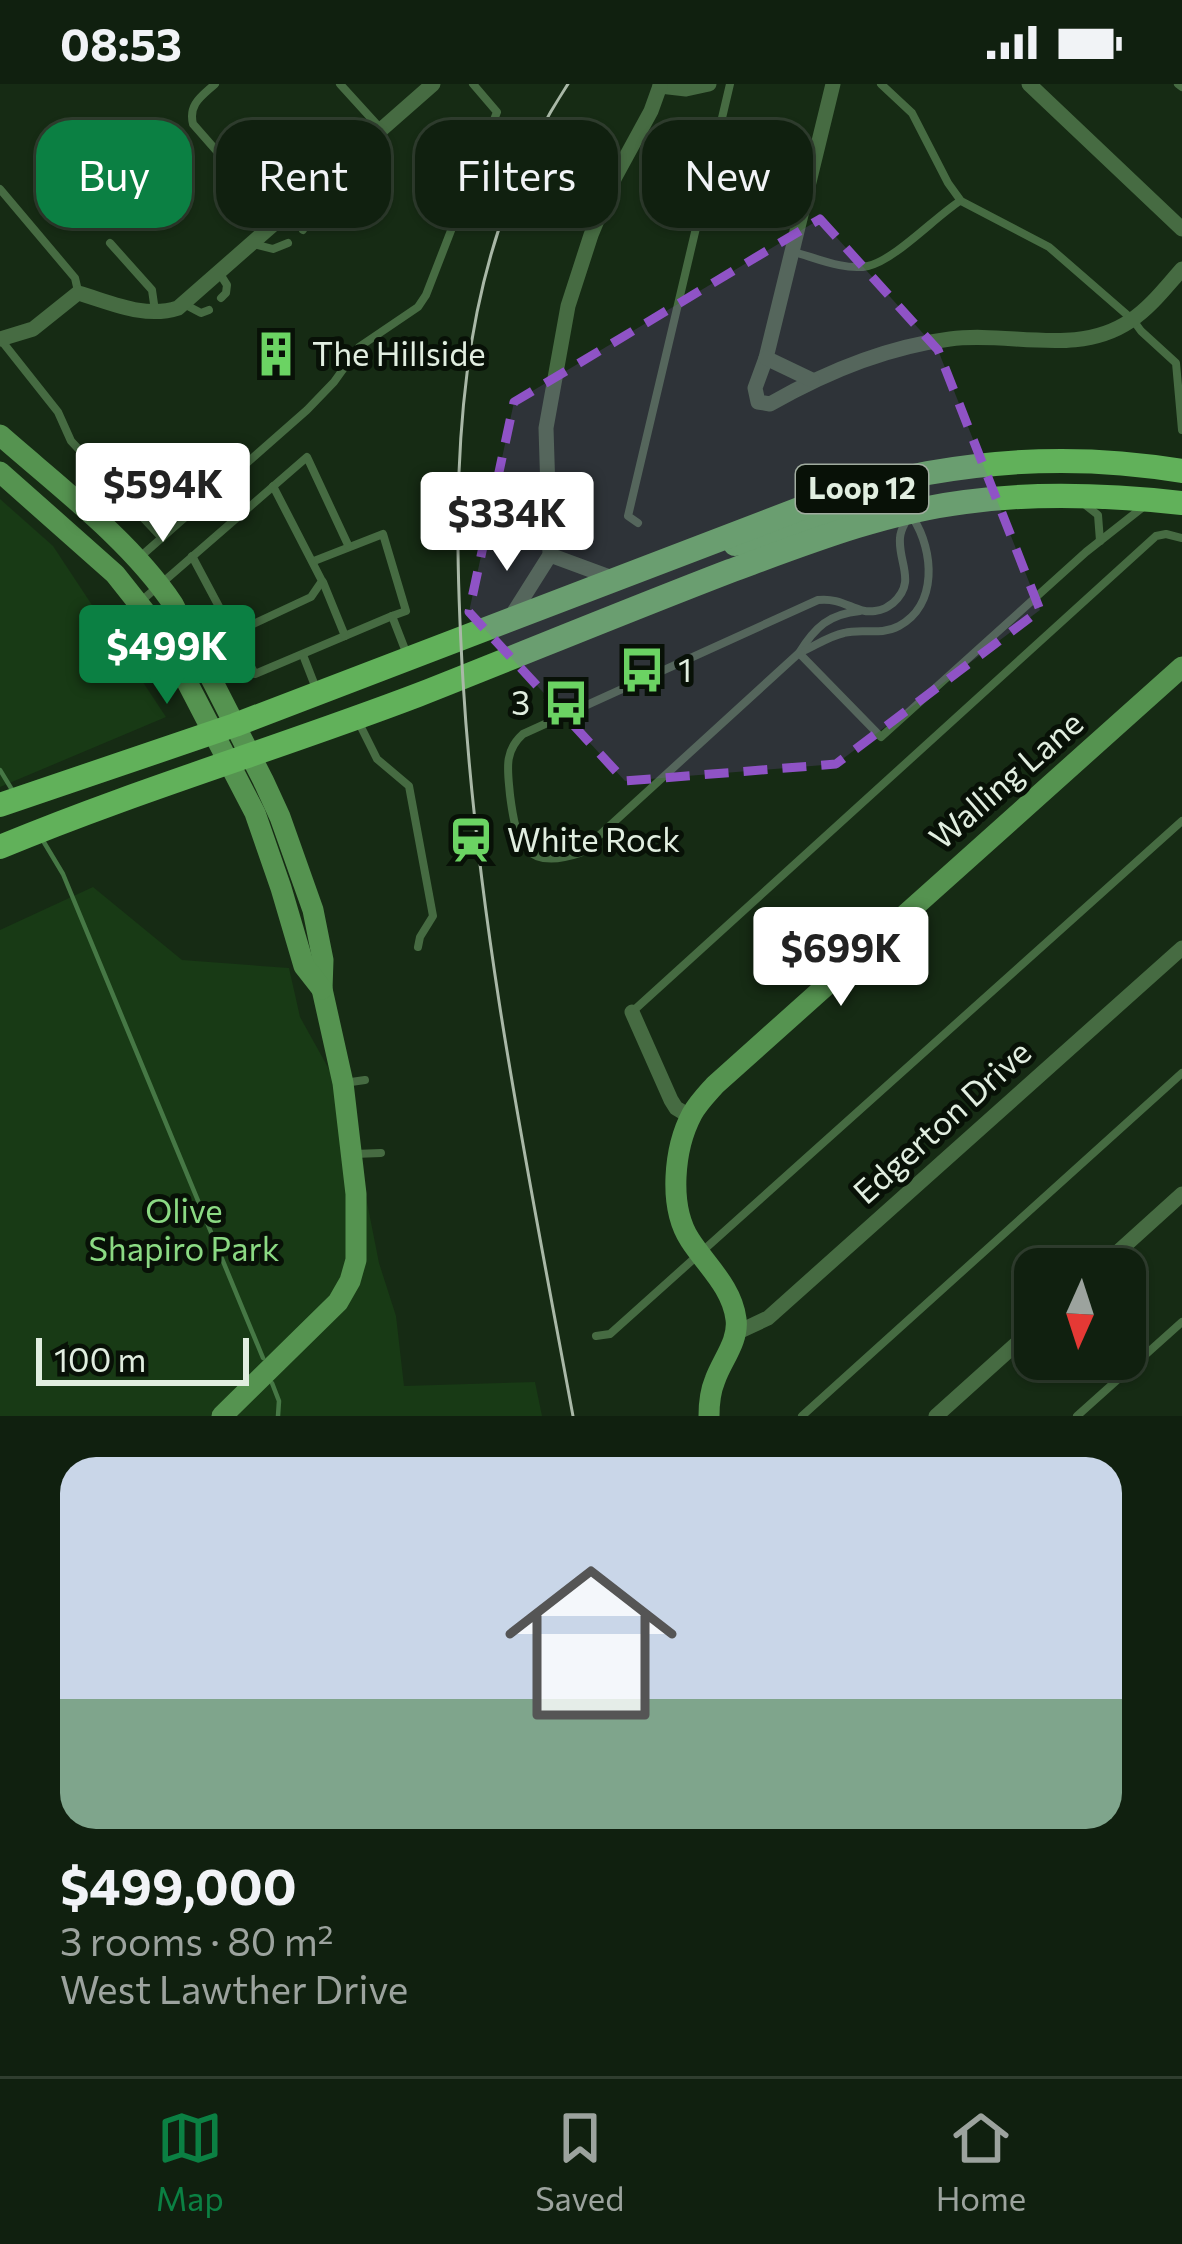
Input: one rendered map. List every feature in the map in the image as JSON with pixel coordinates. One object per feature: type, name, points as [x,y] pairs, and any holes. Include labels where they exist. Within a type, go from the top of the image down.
[{"type":"main road","name":"Loop 12","points":[[0,806],[223,729],[836,495],[928,473],[1040,461],[1182,470]]},
{"type":"main road","points":[[693,550],[767,539],[877,502],[894,502],[909,512],[931,488],[1040,461]]},
{"type":"main road","name":"Loop 12","points":[[356,718],[748,565],[909,512],[1005,497],[1069,495],[1182,503]]},
{"type":"main road","points":[[0,847],[356,718]]},
{"type":"street","points":[[391,120],[433,84]]},
{"type":"street","points":[[508,621],[550,555],[546,428],[568,306],[591,236],[659,85],[686,89],[709,84]]},
{"type":"street","points":[[833,84],[755,388],[758,402],[770,404],[838,368],[920,344],[983,337],[1073,341],[1113,332],[1132,320],[1182,269]]},
{"type":"street","points":[[1029,84],[1182,229]]},
{"type":"street","points":[[0,339],[33,329],[78,293],[134,310],[173,311],[270,228]]},
{"type":"street","points":[[766,358],[812,380]]},
{"type":"street","points":[[0,435],[160,584],[173,604],[223,729]]},
{"type":"street","points":[[0,472],[101,560],[140,602],[280,817],[313,910],[323,960],[322,988]]},
{"type":"street","points":[[550,555],[617,579]]},
{"type":"street","name":"Walling Lane","points":[[736,1333],[730,1299],[686,1234],[680,1214],[680,1154],[691,1117],[715,1084],[1182,667]]},
{"type":"street","points":[[222,1416],[338,1302],[350,1281],[358,1229],[354,1082],[322,988],[304,966],[239,758]]},
{"type":"street","points":[[290,916],[313,910]]},
{"type":"street","name":"Edgerton Drive","points":[[736,1333],[768,1318],[1182,947]]},
{"type":"street","points":[[632,1012],[671,1100],[691,1117]]},
{"type":"street","points":[[1122,1248],[1182,1194]]},
{"type":"street","points":[[709,1416],[715,1377],[736,1333]]},
{"type":"street","points":[[936,1416],[1014,1346]]},
{"type":"lane","points":[[215,84],[204,89],[191,116],[216,150]]},
{"type":"lane","points":[[340,84],[373,120]]},
{"type":"lane","points":[[137,559],[307,410],[359,347],[418,307],[497,112],[473,84]]},
{"type":"lane","points":[[638,524],[628,515],[730,84]]},
{"type":"lane","points":[[881,84],[912,113],[961,201],[1049,247],[1176,363],[1182,430]]},
{"type":"lane","points":[[0,189],[75,278],[78,293]]},
{"type":"lane","points":[[793,252],[840,265],[867,266],[894,252],[961,201]]},
{"type":"lane","points":[[110,243],[152,290],[155,312]]},
{"type":"lane","points":[[253,244],[273,249],[288,244]]},
{"type":"lane","points":[[220,273],[227,286],[221,298]]},
{"type":"lane","points":[[184,304],[201,313],[209,310]]},
{"type":"lane","points":[[0,339],[58,412],[71,441],[162,538]]},
{"type":"lane","points":[[140,602],[307,457],[349,547]]},
{"type":"lane","points":[[273,486],[314,561],[345,636]]},
{"type":"lane","points":[[1069,495],[1098,515],[1100,542]]},
{"type":"lane","points":[[799,653],[881,737],[1153,500]]},
{"type":"lane","points":[[860,611],[832,598],[808,604],[530,729],[516,740],[507,761],[515,832],[522,846],[553,859],[580,853],[799,653],[822,622],[841,614],[884,609],[902,593],[907,573],[900,537],[909,512]]},
{"type":"lane","points":[[799,653],[847,632],[895,628],[916,610],[929,573],[921,531],[909,512]]},
{"type":"lane","points":[[192,556],[255,674],[406,610],[383,534],[314,561]]},
{"type":"lane","points":[[632,1012],[1156,536],[1182,538]]},
{"type":"lane","points":[[234,634],[311,597],[322,580]]},
{"type":"lane","points":[[392,616],[409,658]]},
{"type":"lane","points":[[302,655],[318,693]]},
{"type":"lane","points":[[356,718],[377,759],[410,786],[433,916],[418,947]]},
{"type":"lane","points":[[596,1336],[610,1334],[700,1255],[1182,821]]},
{"type":"lane","points":[[802,1416],[1182,1073]]},
{"type":"lane","points":[[353,1155],[381,1153]]},
{"type":"lane","points":[[1077,1416],[1182,1322]]},
{"type":"highlighted area","points":[[820,219],[938,350],[1040,610],[836,764],[625,781],[469,612],[514,402]]},
{"type":"green space","points":[[0,499],[53,546],[166,717],[0,787]]},
{"type":"green space","name":"Olive Shapiro Park","points":[[93,887],[182,960],[289,968],[300,1017],[330,1071],[364,1187],[379,1263],[396,1316],[404,1386],[535,1382],[542,1416],[0,1416],[0,930]]},
{"type":"waterway","points":[[0,770],[14,793]]},
{"type":"waterway","points":[[42,839],[63,874],[263,1358]]},
{"type":"waterway","points":[[272,1383],[279,1401],[278,1416]]},
{"type":"tram line","points":[[568,84],[529,152],[501,223],[480,297],[467,372],[458,527],[463,681],[480,866],[522,1142],[573,1416]]},
{"type":"place","name":"The Hillside","points":[[276,354]]},
{"type":"place","name":"1","points":[[642,670]]},
{"type":"place","name":"3","points":[[566,703]]},
{"type":"place","name":"White Rock","points":[[471,840]]}]
